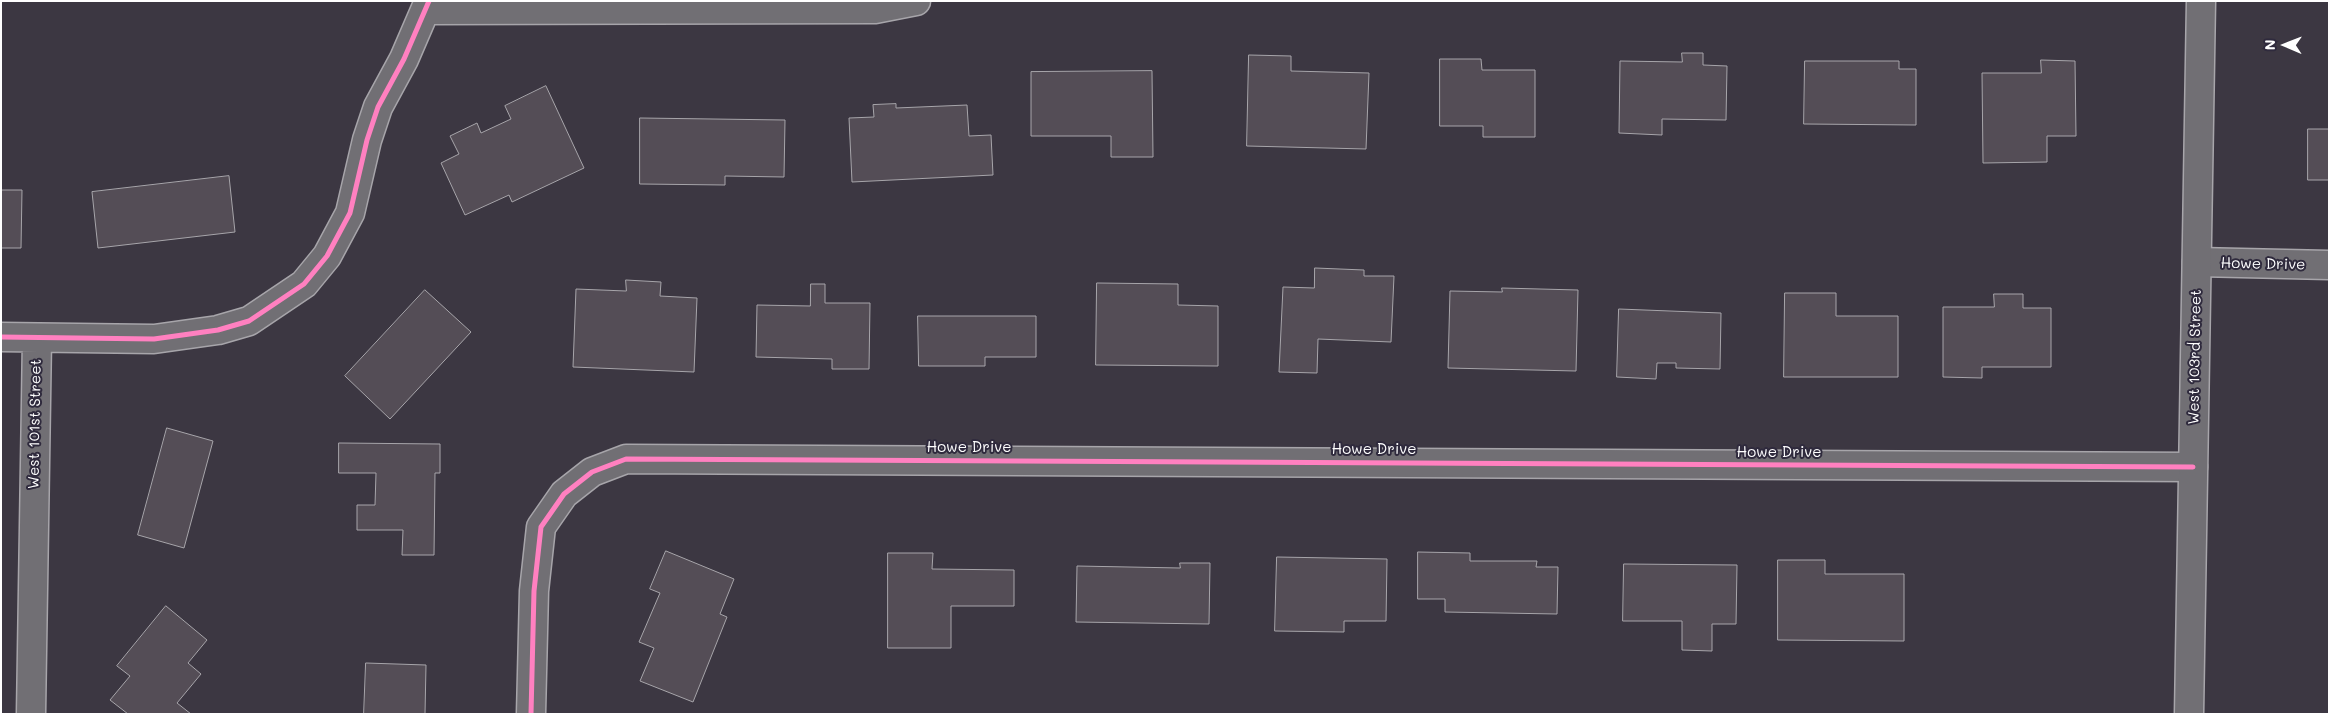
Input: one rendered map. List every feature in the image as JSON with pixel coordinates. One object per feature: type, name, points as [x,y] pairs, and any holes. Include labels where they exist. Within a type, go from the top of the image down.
[{"type":"street","points":[[428,6],[875,10],[916,1]]},
{"type":"street","name":"West 103rd Street","points":[[2189,714],[2201,1]]},
{"type":"street","name":"West 101st Street","points":[[31,714],[37,338],[154,339],[218,330],[249,321],[304,284],[327,256],[350,213],[367,140],[378,107],[404,59],[428,6]]},
{"type":"street","name":"Howe Drive","points":[[2197,262],[2329,265]]},
{"type":"street","points":[[1,337],[37,338]]},
{"type":"street","name":"Howe Drive","points":[[532,714],[534,590],[541,527],[564,494],[592,472],[626,459],[2193,467]]},
{"type":"building","points":[[1682,53],[1703,53],[1703,65],[1727,66],[1726,120],[1662,119],[1662,135],[1619,133],[1620,61],[1682,62]]},
{"type":"building","points":[[1249,55],[1291,56],[1291,71],[1369,73],[1366,149],[1247,146]]},
{"type":"building","points":[[1440,59],[1481,59],[1482,70],[1535,70],[1535,137],[1483,137],[1483,126],[1440,126]]},
{"type":"building","points":[[2041,60],[2075,61],[2076,136],[2047,136],[2047,162],[1983,163],[1982,73],[2041,73]]},
{"type":"building","points":[[1805,61],[1899,61],[1899,69],[1916,69],[1916,125],[1804,124]]},
{"type":"building","points":[[1152,71],[1153,157],[1111,157],[1111,136],[1031,136],[1031,72]]},
{"type":"building","points":[[546,86],[584,168],[512,202],[509,195],[465,215],[441,163],[459,154],[450,136],[477,123],[481,133],[511,119],[505,106]]},
{"type":"building","points":[[896,104],[896,108],[967,105],[969,136],[991,135],[993,175],[852,182],[849,118],[874,117],[873,105]]},
{"type":"building","points":[[640,118],[785,120],[784,177],[725,176],[725,185],[640,184]]},
{"type":"building","points":[[2308,129],[2329,129],[2329,180],[2308,180]]},
{"type":"building","points":[[229,176],[235,232],[98,248],[92,192]]},
{"type":"building","points":[[1,190],[22,190],[21,248],[1,248]]},
{"type":"building","points":[[1315,268],[1364,270],[1364,276],[1394,276],[1391,342],[1318,339],[1317,373],[1279,372],[1283,287],[1314,288]]},
{"type":"building","points":[[626,280],[661,282],[660,296],[697,298],[694,372],[573,367],[576,289],[626,291]]},
{"type":"building","points":[[1097,283],[1178,284],[1178,305],[1218,306],[1218,366],[1096,365]]},
{"type":"building","points":[[811,284],[825,284],[825,303],[870,303],[869,369],[832,369],[832,359],[756,357],[757,305],[810,306]]},
{"type":"building","points":[[1502,288],[1578,290],[1576,371],[1448,368],[1450,291],[1502,292]]},
{"type":"building","points":[[425,290],[471,332],[390,419],[345,376]]},
{"type":"building","points":[[1785,293],[1836,293],[1836,316],[1898,316],[1898,377],[1784,377]]},
{"type":"building","points":[[1994,294],[2023,294],[2023,308],[2051,308],[2051,367],[1982,367],[1982,378],[1943,377],[1943,307],[1994,307]]},
{"type":"building","points":[[1619,309],[1721,313],[1720,369],[1676,368],[1676,363],[1657,363],[1656,379],[1617,377]]},
{"type":"building","points":[[918,316],[1036,316],[1036,357],[985,357],[985,366],[919,366]]},
{"type":"building","points":[[167,428],[213,441],[184,548],[138,535]]},
{"type":"building","points":[[339,443],[440,444],[440,473],[435,473],[434,555],[402,555],[403,530],[357,530],[357,505],[375,505],[376,473],[339,473]]},
{"type":"building","points":[[666,551],[734,579],[720,614],[727,617],[693,702],[640,681],[654,648],[639,642],[660,593],[650,589]]},
{"type":"building","points":[[1418,552],[1470,553],[1470,561],[1537,561],[1536,567],[1558,567],[1557,614],[1445,612],[1445,599],[1418,599]]},
{"type":"building","points":[[888,553],[933,553],[932,569],[1014,570],[1014,606],[951,606],[951,648],[888,648]]},
{"type":"building","points":[[1277,557],[1387,559],[1386,621],[1344,621],[1344,632],[1275,631]]},
{"type":"building","points":[[1778,560],[1825,560],[1825,574],[1904,574],[1904,641],[1778,640]]},
{"type":"building","points":[[1180,563],[1210,563],[1209,624],[1076,622],[1077,566],[1180,568]]},
{"type":"building","points":[[1624,564],[1737,565],[1736,624],[1712,624],[1712,651],[1682,650],[1682,621],[1623,621]]},
{"type":"building","points":[[166,606],[207,640],[188,663],[201,674],[177,703],[191,714],[128,714],[110,700],[130,676],[117,666]]},
{"type":"building","points":[[366,663],[426,665],[425,714],[364,714]]},
{"type":"cycle path","points":[[1,337],[154,339],[218,330],[249,321],[304,284],[327,256],[350,213],[367,140],[378,107],[404,59],[429,1]]},
{"type":"cycle path","points":[[531,714],[534,591],[541,527],[564,494],[592,472],[626,459],[2193,467]]}]
